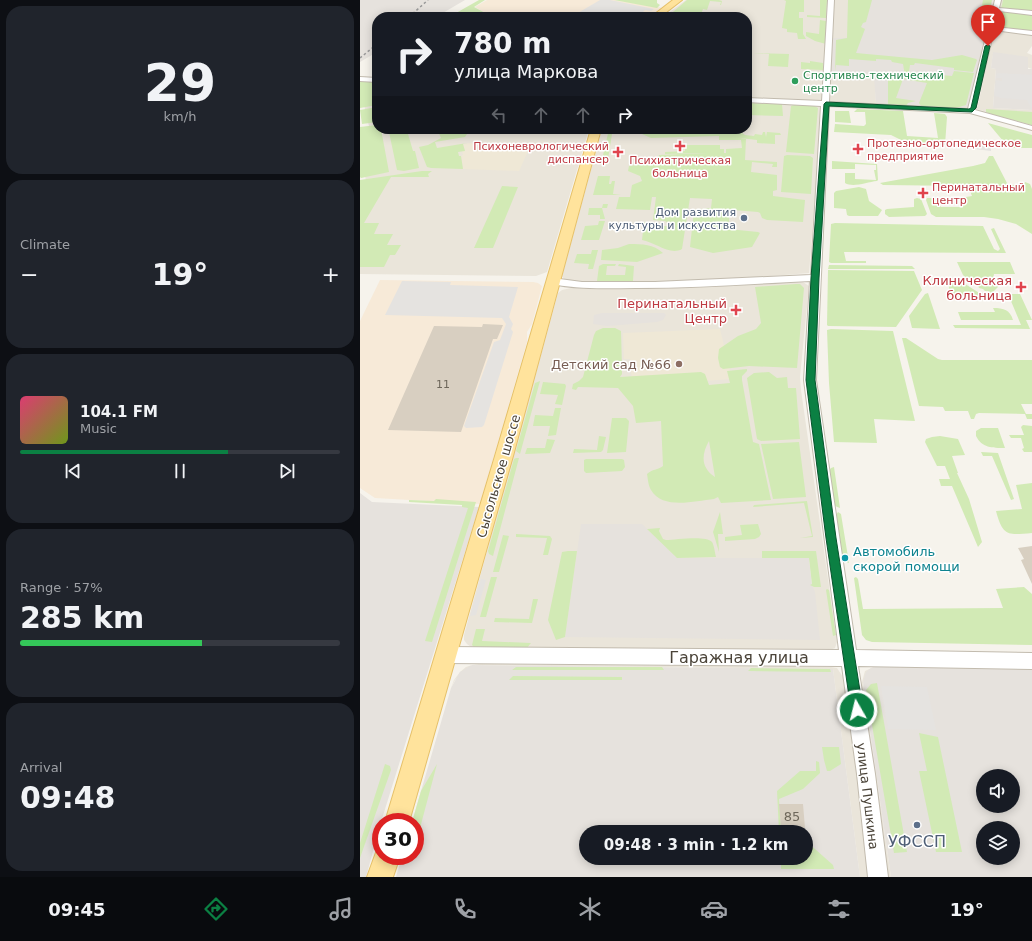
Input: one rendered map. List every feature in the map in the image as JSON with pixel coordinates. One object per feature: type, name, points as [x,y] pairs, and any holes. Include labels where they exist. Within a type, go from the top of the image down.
[{"type":"main road","points":[[662,12],[678,0]]},
{"type":"main road","points":[[667,12],[684,0]]},
{"type":"main road","name":"Сысольское шоссе","points":[[400,813],[595,134]]},
{"type":"main road","points":[[380,877],[384,865]]},
{"type":"street","name":"улица Пушкина","points":[[831,0],[810,373],[811,392],[831,538],[850,658],[878,877]]},
{"type":"street","points":[[970,111],[973,108],[998,0]]},
{"type":"street","points":[[996,9],[1032,13]]},
{"type":"street","points":[[991,28],[1032,33]]},
{"type":"street","points":[[360,79],[372,80]]},
{"type":"street","points":[[752,100],[970,111],[1032,128]]},
{"type":"street","points":[[552,281],[566,285],[645,285],[750,282],[815,278]]},
{"type":"street","name":"Гаражная улица","points":[[446,655],[850,658],[1032,662]]},
{"type":"shaded area","points":[[360,0],[465,0],[445,12],[372,12],[372,55],[360,62]]},
{"type":"shaded area","points":[[487,0],[614,0],[663,8],[658,12],[484,12],[475,7]]},
{"type":"shaded area","points":[[600,0],[610,0],[654,9],[651,11],[645,10],[643,12],[580,12]]},
{"type":"shaded area","points":[[686,0],[849,0],[848,38],[833,38],[870,75],[875,77],[876,105],[970,103],[969,107],[965,110],[752,98],[752,12],[670,12]]},
{"type":"shaded area","points":[[849,0],[993,0],[969,105],[960,109],[876,105],[874,76],[829,73],[833,38],[848,38]]},
{"type":"shaded area","points":[[993,0],[995,0],[970,102]]},
{"type":"shaded area","points":[[1001,0],[1032,0],[1032,46],[1027,53],[1032,55],[1032,69],[993,55],[991,68],[996,69],[993,108],[1032,110],[1032,126],[977,109]]},
{"type":"shaded area","points":[[993,52],[1028,57],[1028,69],[1032,69],[1032,110],[993,108],[996,69],[991,68]]},
{"type":"shaded area","points":[[997,73],[1032,75],[1032,109],[1027,100],[1000,98],[994,96],[996,80],[1002,81],[1002,78],[996,78]]},
{"type":"shaded area","points":[[372,90],[372,134],[588,134],[547,272],[536,276],[360,274],[360,226],[366,181],[360,148],[369,126],[364,105]]},
{"type":"shaded area","points":[[752,101],[822,107],[809,273],[693,282],[575,281],[564,279],[562,276],[601,134],[752,134]]},
{"type":"shaded area","points":[[952,141],[991,145],[991,151],[952,146]]},
{"type":"shaded area","points":[[463,144],[516,144],[530,147],[519,171],[463,169],[461,156],[463,155],[462,151],[465,151]]},
{"type":"shaded area","points":[[380,280],[533,282],[542,286],[532,324],[527,332],[527,342],[480,504],[375,498],[360,488],[360,321]]},
{"type":"shaded area","points":[[402,281],[451,282],[450,285],[518,287],[509,317],[513,324],[511,329],[513,332],[484,425],[482,427],[466,428],[464,426],[494,342],[500,340],[506,324],[502,318],[385,315]]},
{"type":"shaded area","points":[[797,282],[803,282],[809,286],[800,377],[837,642],[835,648],[827,651],[471,647],[464,640],[464,635],[558,293],[562,290],[575,287],[671,288]],"holes":[[[677,558],[809,558],[812,585],[565,636]]]},
{"type":"shaded area","points":[[602,313],[664,313],[666,315],[663,320],[657,322],[608,326],[593,324],[594,315]]},
{"type":"shaded area","name":"Детский сад №66","points":[[720,329],[732,379],[704,381],[633,395],[630,359],[624,359],[623,333]]},
{"type":"shaded area","points":[[360,493],[372,502],[479,507],[384,813],[372,813],[372,855],[366,877],[360,877]]},
{"type":"shaded area","points":[[581,524],[642,524],[677,558],[809,558],[812,585],[815,592],[820,640],[565,637]]},
{"type":"shaded area","points":[[481,579],[486,580],[476,615],[470,616]]},
{"type":"shaded area","points":[[472,665],[455,680],[451,688],[454,680],[460,672],[466,667]]},
{"type":"shaded area","points":[[472,665],[837,668],[843,677],[871,877],[860,877],[833,669]]},
{"type":"shaded area","points":[[472,665],[833,669],[860,877],[396,877],[399,865],[424,865],[424,813],[415,813],[451,688],[460,672]]},
{"type":"shaded area","points":[[878,665],[863,682],[891,877],[885,877],[862,682],[865,671]]},
{"type":"shaded area","points":[[878,666],[1032,668],[1032,877],[891,877],[863,682],[866,672],[871,668]]},
{"type":"shaded area","points":[[881,686],[927,687],[936,730],[888,729]]},
{"type":"green space","points":[[479,0],[485,0],[474,7],[484,12],[458,12]]},
{"type":"green space","points":[[614,0],[657,0],[657,3],[660,5],[657,8]]},
{"type":"green space","points":[[687,0],[722,1],[720,5],[721,2],[710,1],[707,10],[703,9],[702,12],[673,12]]},
{"type":"green space","points":[[784,0],[804,0],[804,12],[799,12],[799,18],[803,18],[803,34],[806,39],[798,39],[797,33],[787,32],[787,29],[782,28],[786,1]]},
{"type":"green space","points":[[820,0],[827,0],[826,18],[807,17],[807,15],[820,16]]},
{"type":"green space","points":[[848,0],[872,0],[866,22],[863,23],[861,27],[865,29],[856,53],[932,60],[962,55],[976,59],[973,72],[915,63],[914,65],[910,65],[909,72],[952,76],[954,71],[974,73],[966,105],[956,108],[921,106],[919,103],[927,83],[903,79],[896,98],[916,101],[908,103],[906,106],[888,105],[888,78],[878,77],[875,75],[835,73],[905,76],[903,64],[892,62],[891,60],[876,59],[876,61],[849,59],[849,66],[836,65],[835,71],[836,40],[847,38]]},
{"type":"green space","points":[[983,0],[992,0],[986,26],[978,25]]},
{"type":"green space","points":[[1003,0],[1032,0],[1032,13],[1001,9]]},
{"type":"green space","points":[[1000,11],[1032,14],[1032,32],[997,27]]},
{"type":"green space","points":[[820,20],[826,21],[826,44],[815,41],[806,36],[806,32],[819,34]]},
{"type":"green space","points":[[753,53],[789,54],[788,67],[768,66],[769,54]]},
{"type":"green space","points":[[810,61],[823,63],[823,70],[801,69],[801,62],[810,63]]},
{"type":"green space","points":[[360,80],[372,81],[372,106],[360,108]]},
{"type":"green space","points":[[752,103],[782,104],[783,116],[752,115]]},
{"type":"green space","points":[[791,106],[814,106],[818,108],[814,154],[786,152]]},
{"type":"green space","points":[[372,108],[372,123],[362,124],[360,110]]},
{"type":"green space","points":[[857,109],[903,111],[907,136],[938,138],[934,113],[945,114],[947,117],[945,145],[905,142],[891,135],[834,132],[835,124],[864,126],[866,124],[865,112],[854,112]]},
{"type":"green space","points":[[986,109],[1032,112],[1032,125],[991,114],[986,112]]},
{"type":"green space","points":[[835,111],[849,111],[851,123],[835,122]]},
{"type":"green space","points":[[988,123],[1032,135],[1032,148],[1009,148]]},
{"type":"green space","points":[[372,126],[372,134],[382,134],[389,172],[360,177],[360,127]]},
{"type":"green space","points":[[763,132],[765,132],[766,137],[767,132],[780,133],[781,135],[775,135],[775,144],[757,143],[757,140],[740,138],[746,139],[745,160],[777,162],[777,167],[772,167],[773,164],[752,162],[751,172],[777,175],[777,190],[773,191],[773,196],[805,200],[803,222],[767,220],[762,218],[758,212],[733,210],[730,212],[728,229],[760,233],[752,247],[713,253],[690,247],[694,210],[711,208],[712,199],[690,198],[682,249],[677,251],[667,250],[642,240],[644,222],[664,226],[668,226],[669,224],[665,221],[653,220],[656,197],[652,197],[650,210],[616,209],[619,197],[630,197],[632,185],[642,181],[640,176],[628,171],[629,166],[656,162],[659,155],[707,153],[665,154],[665,152],[685,151],[685,145],[720,145],[720,149],[724,149],[724,153],[726,153],[726,149],[742,148],[741,140],[719,140],[719,136],[651,138],[642,134],[744,134],[754,136],[755,134],[762,135]]},
{"type":"green space","points":[[389,134],[408,134],[413,151],[415,151],[419,168],[404,171],[397,170]]},
{"type":"green space","points":[[439,134],[467,134],[465,137],[435,142],[437,148],[467,143],[463,144],[465,151],[458,152],[459,156],[461,156],[463,169],[427,167],[419,147],[428,145],[441,138]]},
{"type":"green space","points":[[608,134],[612,134],[607,165],[601,164]]},
{"type":"green space","points":[[784,156],[810,156],[813,158],[811,194],[781,192]]},
{"type":"green space","points":[[989,156],[993,156],[1008,185],[1022,186],[1025,182],[1030,184],[1032,189],[1032,234],[1016,224],[998,219],[984,217],[936,217],[931,214],[926,200],[927,198],[936,198],[941,207],[960,207],[963,205],[960,198],[972,196],[968,186],[883,185],[880,183],[973,166],[985,163]]},
{"type":"green space","points":[[832,161],[877,164],[878,180],[852,185],[845,183],[845,173],[855,173],[855,179],[876,180],[874,170],[876,170],[876,165],[855,164],[855,169],[832,169]]},
{"type":"green space","points":[[422,171],[432,171],[428,174],[429,177],[391,177],[364,223],[379,223],[374,234],[393,234],[387,245],[401,245],[395,255],[390,255],[384,267],[360,267],[360,180]]},
{"type":"green space","points":[[598,176],[610,176],[609,184],[611,184],[612,181],[615,181],[613,194],[621,195],[593,195]]},
{"type":"green space","points":[[502,186],[518,187],[493,248],[474,248]]},
{"type":"green space","points":[[859,187],[866,189],[869,201],[882,210],[878,216],[849,216],[847,215],[846,209],[834,208],[834,193],[836,191]]},
{"type":"green space","points":[[914,199],[921,199],[927,214],[925,216],[889,217],[885,214],[885,210],[887,209],[914,207]]},
{"type":"green space","points":[[603,204],[608,204],[607,208],[602,208]]},
{"type":"green space","points":[[589,208],[602,208],[605,219],[600,219],[600,215],[588,215]]},
{"type":"green space","points":[[599,221],[605,221],[599,240],[581,240],[585,226],[598,225]]},
{"type":"green space","points":[[831,224],[983,226],[994,249],[998,251],[1000,249],[991,229],[994,228],[1006,253],[844,252],[846,261],[866,261],[866,263],[831,263],[829,262]]},
{"type":"green space","points":[[629,244],[648,245],[663,253],[637,262],[601,260],[602,250],[618,248]]},
{"type":"green space","points":[[592,250],[598,250],[593,269],[588,269],[589,264],[574,263],[577,254],[591,254]]},
{"type":"green space","points":[[957,262],[1010,262],[1015,274],[994,274],[993,279],[966,278]]},
{"type":"green space","points":[[603,264],[616,264],[615,266],[607,266],[606,275],[625,275],[626,267],[618,266],[619,264],[634,266],[633,281],[597,281],[599,266]]},
{"type":"green space","points":[[829,265],[912,266],[915,269],[828,269]]},
{"type":"green space","points":[[828,270],[914,271],[922,290],[896,327],[828,326]]},
{"type":"green space","points":[[948,281],[962,282],[984,296],[952,295],[950,294]]},
{"type":"green space","points":[[968,281],[995,282],[998,287],[990,295],[988,291],[979,288]]},
{"type":"green space","points":[[800,284],[804,288],[797,368],[749,366],[723,369],[720,367],[718,358],[719,349],[738,336],[756,329],[761,323],[755,287]]},
{"type":"green space","points":[[928,293],[940,329],[912,328],[909,316],[925,294]]},
{"type":"green space","points":[[1008,294],[1020,294],[1032,320],[1026,320],[1030,329],[955,328],[953,325],[1021,325]]},
{"type":"green space","points":[[993,308],[1006,310],[1013,320],[961,320],[958,312],[995,312]]},
{"type":"green space","points":[[603,328],[615,328],[621,331],[622,374],[620,377],[701,372],[705,374],[709,385],[730,383],[727,371],[747,369],[742,376],[742,380],[753,442],[759,444],[771,500],[721,503],[718,497],[714,499],[680,503],[663,500],[656,496],[650,488],[647,474],[663,466],[661,421],[636,423],[633,406],[618,388],[578,387],[576,390],[572,389],[573,384],[583,377],[596,331]],"holes":[[[709,441],[715,477],[707,470],[704,461],[706,446]]]},
{"type":"green space","points":[[827,330],[893,331],[915,421],[874,419],[877,443],[834,442],[829,383]]},
{"type":"green space","points":[[902,338],[906,338],[938,359],[942,360],[1032,360],[1032,404],[1021,404],[1026,414],[1032,414],[1032,419],[1027,419],[1025,414],[979,413],[976,414],[974,419],[971,419],[968,411],[945,411],[943,407],[919,406]]},
{"type":"green space","points":[[769,372],[777,378],[787,377],[788,388],[796,388],[800,439],[761,441],[757,439],[747,378],[754,373]]},
{"type":"green space","points":[[540,381],[520,454],[516,451],[535,383]]},
{"type":"green space","points":[[543,382],[565,384],[566,386],[562,405],[555,404],[558,395],[540,394]]},
{"type":"green space","points":[[555,408],[561,408],[556,435],[548,436],[550,426],[533,426],[535,415],[553,416]]},
{"type":"green space","points":[[612,418],[626,418],[629,421],[626,452],[607,453]]},
{"type":"green space","points":[[1023,425],[1032,426],[1032,452],[1024,452],[1022,449],[1024,448],[1021,438],[1011,438],[1009,435],[1024,435],[1021,427]]},
{"type":"green space","points":[[981,428],[998,428],[1005,448],[992,447],[981,443],[976,436],[976,431]]},
{"type":"green space","points":[[599,436],[606,437],[603,450],[601,452],[573,453],[574,449],[597,450]]},
{"type":"green space","points":[[940,436],[958,439],[965,455],[952,456],[957,473],[969,499],[982,542],[978,547],[952,486],[941,486],[939,479],[950,479],[945,466],[937,466],[925,442],[926,439]]},
{"type":"green space","points":[[547,439],[555,440],[550,453],[525,454],[527,448],[545,448]]},
{"type":"green space","points":[[799,442],[806,497],[773,499],[761,444]]},
{"type":"green space","points":[[981,452],[998,453],[1014,499],[1011,500],[992,456],[983,456]]},
{"type":"green space","points":[[519,458],[493,556],[489,554],[488,551],[514,459]]},
{"type":"green space","points":[[622,459],[624,460],[625,467],[622,471],[586,473],[584,471],[584,460]]},
{"type":"green space","points":[[834,467],[840,508],[835,506],[829,471]]},
{"type":"green space","points":[[1032,483],[1032,533],[1012,534],[1004,530],[1001,526],[996,511],[1022,509],[1016,485]]},
{"type":"green space","points":[[436,499],[476,502],[432,642],[425,641],[468,508],[462,507],[462,505],[409,502],[409,500],[434,501]]},
{"type":"green space","points":[[807,501],[813,537],[800,538],[812,536],[804,503],[753,507],[754,505]]},
{"type":"green space","points":[[720,512],[723,534],[718,534],[719,552],[713,532]]},
{"type":"green space","points":[[838,512],[841,514],[849,563],[842,560],[836,515]]},
{"type":"green space","points":[[758,524],[761,534],[759,537],[755,539],[725,541],[725,537],[742,535],[740,525]]},
{"type":"green space","points":[[660,528],[659,531],[663,539],[666,540],[697,538],[709,540],[713,543],[716,557],[677,558],[647,529]]},
{"type":"green space","points":[[516,534],[550,536],[552,539],[548,555],[543,555],[547,538],[516,537]]},
{"type":"green space","points":[[503,535],[509,536],[499,572],[493,572]]},
{"type":"green space","points":[[577,551],[565,637],[556,640],[548,620],[562,552]]},
{"type":"green space","points":[[762,551],[816,551],[821,587],[814,587],[810,585],[812,584],[809,558],[762,558]]},
{"type":"green space","points":[[491,577],[497,577],[486,617],[480,617]]},
{"type":"green space","points":[[856,577],[858,579],[863,609],[1003,608],[996,589],[1024,587],[1032,594],[1032,645],[872,642],[866,640],[862,635],[854,578]]},
{"type":"green space","points":[[826,590],[829,590],[836,635],[833,636]]},
{"type":"green space","points":[[533,599],[538,599],[532,623],[494,622],[495,618],[529,619]]},
{"type":"green space","points":[[476,629],[485,629],[482,641],[531,643],[526,649],[475,648],[472,645]]},
{"type":"green space","points":[[516,667],[662,667],[664,670],[512,670]]},
{"type":"green space","points":[[751,668],[830,669],[831,672],[748,671]]},
{"type":"green space","points":[[513,676],[622,677],[622,680],[509,680]]},
{"type":"green space","points":[[877,683],[907,852],[894,853],[866,690],[871,684]]},
{"type":"green space","points":[[919,733],[938,737],[962,852],[936,852],[919,771],[927,771]]},
{"type":"green space","points":[[822,747],[839,747],[841,764],[830,771],[827,771]]},
{"type":"green space","points":[[816,761],[819,762],[820,773],[803,789],[779,799],[781,825],[779,825],[777,791],[800,771],[816,771]]},
{"type":"green space","points":[[385,764],[390,766],[391,770],[376,813],[372,813],[372,824],[360,858],[360,843]]},
{"type":"green space","points":[[437,764],[424,813],[415,813],[421,791]]},
{"type":"green space","points":[[813,847],[833,865],[834,869],[781,869],[781,865],[813,865]]},
{"type":"building","points":[[483,324],[503,325],[497,339],[493,339],[461,432],[388,430],[434,326],[482,327]]},
{"type":"building","points":[[1032,546],[1032,584],[1021,560],[1024,559],[1018,548]]},
{"type":"building","points":[[779,804],[803,804],[805,825],[781,825]]},
{"type":"railway","points":[[415,12],[428,0]]},
{"type":"railway","points":[[360,58],[372,48]]},
{"type":"place","name":"Спортивно-технический центр","points":[[795,81]]},
{"type":"place","name":"Психиатрическая больница","points":[[680,146]]},
{"type":"place","name":"Протезно-ортопедическое предприятие","points":[[858,149]]},
{"type":"place","name":"Психоневрологический диспансер","points":[[618,152]]},
{"type":"place","name":"Перинатальный центр","points":[[923,193]]},
{"type":"place","name":"Дом развития культуры и искусства","points":[[744,218]]},
{"type":"place","name":"Клиническая больница","points":[[1021,287]]},
{"type":"place","name":"Перинатальный Центр","points":[[736,310]]},
{"type":"place","name":"Детский сад №66","points":[[679,364]]},
{"type":"place","name":"Автомобиль скорой помощи","points":[[845,558]]},
{"type":"place","name":"УФССП","points":[[917,825]]},
{"type":"route","points":[[857,710],[831,538],[810,380],[826,104],[970,111],[973,108],[988,46]]}]
